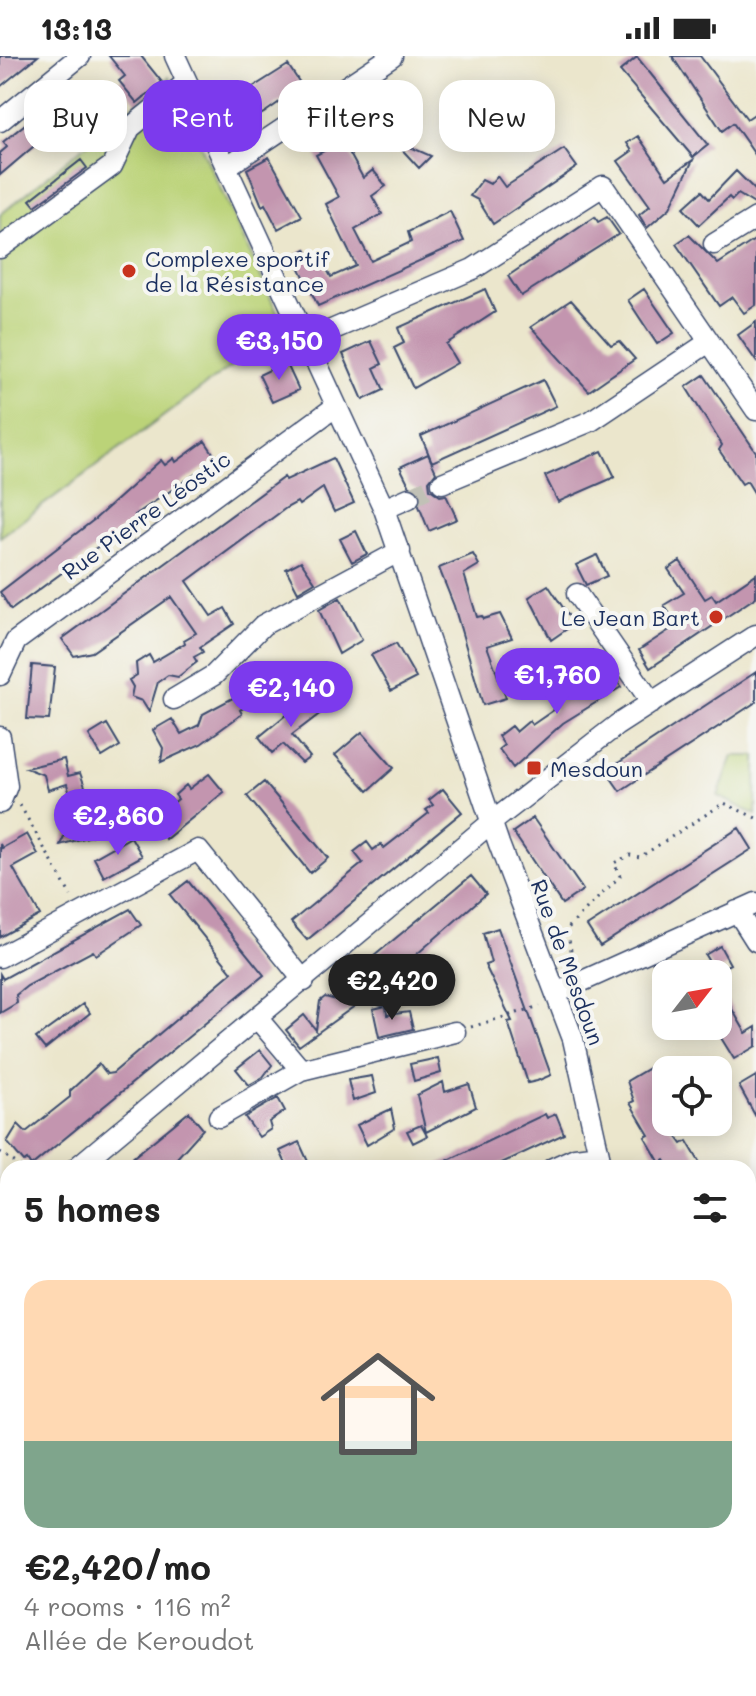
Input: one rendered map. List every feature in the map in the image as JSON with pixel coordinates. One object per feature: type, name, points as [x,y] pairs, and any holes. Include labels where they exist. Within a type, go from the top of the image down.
[{"type":"street","points":[[0,121],[80,56]]},
{"type":"street","name":"Rue de Mesdoun","points":[[175,56],[186,80]]},
{"type":"street","points":[[226,167],[392,56]]},
{"type":"street","points":[[0,248],[112,166],[130,128],[143,118]]},
{"type":"street","name":"Rue de Mesdoun","points":[[219,152],[384,509],[400,551],[492,822],[573,1039],[600,1160]]},
{"type":"street","points":[[306,341],[473,269],[603,186],[709,342],[753,397]]},
{"type":"street","points":[[714,244],[756,218]]},
{"type":"street","points":[[442,483],[591,421],[709,342]]},
{"type":"street","name":"Rue Pierre Léostic","points":[[0,675],[16,641],[335,407]]},
{"type":"street","points":[[384,509],[409,498]]},
{"type":"street","points":[[174,699],[214,675],[263,625],[400,551]]},
{"type":"street","points":[[577,594],[652,703]]},
{"type":"street","points":[[86,1160],[492,822],[617,725],[756,635]]},
{"type":"street","points":[[0,737],[4,793]]},
{"type":"street","points":[[0,957],[198,850],[304,981]]},
{"type":"street","points":[[558,996],[746,907],[756,941]]},
{"type":"street","points":[[258,1019],[301,1070]]},
{"type":"street","points":[[219,1117],[301,1070],[455,1032]]},
{"type":"street","points":[[571,1160],[592,1160]]},
{"type":"path","points":[[4,793],[26,812],[80,912]]},
{"type":"path","points":[[575,971],[567,929],[620,876],[614,863],[630,855],[640,857],[724,803],[756,818]]},
{"type":"path","points":[[455,1032],[558,996]]},
{"type":"green space","name":"Complexe sportif de la Résistance","points":[[143,98],[143,152],[204,152],[284,327],[0,537],[0,215],[77,152],[127,152],[127,111]]},
{"type":"green space","points":[[733,756],[756,756],[756,815],[718,796]]},
{"type":"building","points":[[0,56],[38,56],[0,87]]},
{"type":"building","points":[[109,56],[141,56],[160,80],[143,80],[143,98],[137,103],[127,91],[127,80],[120,80],[125,76]]},
{"type":"building","points":[[672,56],[700,56],[747,119],[756,113],[756,156],[733,123],[722,131]]},
{"type":"building","points":[[637,57],[708,145],[693,157],[620,71]]},
{"type":"building","points":[[288,65],[298,80],[278,80],[278,103],[262,114],[262,81]]},
{"type":"building","points":[[24,125],[24,152],[27,152],[0,175],[0,153],[7,147],[3,142]]},
{"type":"building","points":[[638,136],[667,178],[693,160],[670,208],[647,228],[639,215],[650,206],[618,161],[632,151],[627,143]]},
{"type":"building","points":[[564,149],[577,167],[493,224],[478,200],[470,196],[482,180],[490,184],[497,176],[505,187]]},
{"type":"building","points":[[322,152],[349,152],[363,178],[373,170],[386,186],[372,196],[382,214],[355,230],[371,261],[411,242],[408,232],[450,211],[464,241],[318,306],[294,256],[306,249],[311,260],[320,256],[331,277],[356,266],[326,204],[339,197],[316,155]]},
{"type":"building","points":[[404,152],[422,152],[431,156],[419,168]]},
{"type":"building","points":[[269,157],[302,216],[278,229],[265,204],[262,206],[247,169]]},
{"type":"building","points":[[81,160],[87,168],[35,206],[30,200]]},
{"type":"building","points":[[736,171],[756,191],[756,205],[738,194],[732,200],[729,197],[699,225],[683,208],[702,191],[709,199]]},
{"type":"building","points":[[595,217],[598,222],[607,217],[619,234],[521,296],[508,276]]},
{"type":"building","points":[[689,235],[718,264],[756,239],[756,305],[744,313],[732,297],[719,306],[676,244]]},
{"type":"building","points":[[485,289],[495,312],[446,344],[457,363],[413,388],[394,348],[404,343],[398,328]]},
{"type":"building","points":[[644,289],[674,333],[657,344],[628,300]]},
{"type":"building","points":[[571,300],[611,345],[619,341],[635,359],[589,391],[531,327]]},
{"type":"building","points":[[756,322],[756,361],[738,335]]},
{"type":"building","points":[[371,341],[382,364],[374,368],[384,390],[363,400],[343,354]]},
{"type":"building","points":[[286,362],[299,390],[272,402],[259,375]]},
{"type":"building","points":[[704,375],[756,452],[756,496],[747,481],[742,484],[719,450],[722,445],[686,387]]},
{"type":"building","points":[[543,380],[556,406],[432,462],[421,436]]},
{"type":"building","points":[[205,441],[217,459],[135,515],[137,518],[11,610],[0,592],[95,519],[161,460],[165,465],[174,458],[176,462]]},
{"type":"building","points":[[602,451],[615,477],[558,502],[545,476]]},
{"type":"building","points":[[428,454],[436,472],[429,481],[430,489],[440,496],[446,495],[457,519],[429,531],[419,506],[420,492],[409,485],[400,467]]},
{"type":"building","points":[[333,458],[354,503],[334,512],[323,488],[299,505],[297,502],[286,508],[187,581],[211,616],[225,608],[234,624],[200,647],[203,652],[194,657],[197,662],[178,677],[168,675],[158,682],[149,712],[142,701],[131,697],[133,687],[129,680],[137,675],[136,663],[149,655],[153,662],[196,633],[171,597],[92,652],[74,656],[62,639],[284,477],[286,480]]},
{"type":"building","points":[[356,531],[367,554],[352,562],[340,539]]},
{"type":"building","points":[[473,554],[479,565],[464,574],[477,617],[482,616],[483,619],[500,614],[512,638],[487,646],[506,698],[483,705],[454,606],[439,568]]},
{"type":"building","points":[[597,555],[607,576],[586,585],[576,565]]},
{"type":"building","points":[[301,561],[315,582],[298,592],[286,569]]},
{"type":"building","points":[[680,561],[705,599],[712,595],[716,601],[756,574],[756,597],[650,668],[639,650],[677,625],[664,605],[684,593],[668,569]]},
{"type":"building","points":[[548,585],[574,624],[551,640],[529,597]]},
{"type":"building","points":[[340,598],[362,640],[339,654],[319,610]]},
{"type":"building","points":[[396,643],[416,678],[391,691],[371,655]]},
{"type":"building","points":[[32,665],[55,667],[49,720],[27,719]]},
{"type":"building","points":[[601,666],[606,673],[610,670],[621,687],[563,723],[513,768],[499,749],[504,745],[498,736],[511,726],[516,732],[529,721],[532,725],[555,709],[552,706],[590,681],[586,675]]},
{"type":"building","points":[[268,672],[277,689],[240,710],[242,714],[201,744],[161,762],[163,748],[153,730],[172,719],[181,734],[199,725],[203,714],[248,690],[244,685]]},
{"type":"building","points":[[756,672],[756,702],[620,791],[606,771]]},
{"type":"building","points":[[309,696],[322,712],[292,735],[310,757],[302,763],[283,744],[272,753],[259,737]]},
{"type":"building","points":[[107,724],[120,746],[102,757],[89,735]]},
{"type":"building","points":[[362,732],[394,768],[368,791],[335,755]]},
{"type":"building","points":[[64,759],[68,776],[80,773],[96,817],[86,820],[91,836],[60,845],[66,832],[64,813],[74,810],[67,784],[48,790],[44,775],[26,768]]},
{"type":"building","points":[[209,774],[224,792],[166,839],[151,822],[178,799],[175,795],[186,785],[189,789]]},
{"type":"building","points":[[264,782],[328,858],[310,873],[247,796]]},
{"type":"building","points":[[443,789],[462,812],[307,940],[291,922],[363,863],[354,852],[367,842],[373,850],[381,844],[384,848],[429,813],[426,810],[433,805],[429,800]]},
{"type":"building","points":[[533,818],[583,890],[562,904],[513,832]]},
{"type":"building","points":[[739,828],[752,849],[600,946],[587,926]]},
{"type":"building","points":[[27,834],[38,854],[13,868],[40,915],[0,937],[0,844],[2,848]]},
{"type":"building","points":[[131,837],[142,856],[104,877],[94,858]]},
{"type":"building","points":[[471,876],[486,894],[370,995],[299,1046],[286,1030],[304,1015],[316,1030],[320,1001],[325,997],[340,1001],[338,988]]},
{"type":"building","points":[[188,881],[264,975],[38,1160],[22,1160],[7,1142],[18,1124],[26,1132],[70,1097],[70,1091],[99,1064],[107,1074],[113,1073],[232,972],[170,895]]},
{"type":"building","points":[[130,909],[141,925],[96,955],[93,951],[27,986],[16,995],[17,1003],[0,1013],[0,974],[3,979]]},
{"type":"building","points":[[498,928],[551,1075],[537,1081],[528,1083],[508,1022],[512,1021],[485,965],[491,963],[483,933]]},
{"type":"building","points":[[720,946],[728,960],[708,960],[705,955]]},
{"type":"building","points":[[83,1004],[90,1013],[45,1049],[36,1038]]},
{"type":"building","points":[[386,1006],[387,1015],[409,1012],[413,1029],[379,1037],[373,1009]]},
{"type":"building","points":[[732,1009],[746,1033],[756,1027],[756,1046],[734,1059],[722,1040],[732,1040]]},
{"type":"building","points":[[260,1050],[272,1065],[263,1077],[249,1085],[236,1069]]},
{"type":"building","points":[[438,1058],[441,1073],[414,1081],[410,1064]]},
{"type":"building","points":[[649,1068],[652,1073],[652,1136],[676,1136],[682,1144],[687,1141],[698,1160],[658,1160],[645,1137],[649,1135],[630,1103],[634,1101],[627,1081]]},
{"type":"building","points":[[372,1076],[376,1093],[353,1101],[348,1080]]},
{"type":"building","points":[[756,1076],[756,1117],[739,1086]]},
{"type":"building","points":[[443,1082],[445,1092],[469,1084],[476,1107],[426,1132],[417,1095]]},
{"type":"building","points":[[278,1098],[285,1111],[269,1122],[271,1129],[259,1137],[245,1117]]},
{"type":"building","points":[[391,1109],[395,1128],[367,1145],[357,1125]]},
{"type":"building","points":[[189,1112],[203,1129],[175,1160],[130,1160]]},
{"type":"building","points":[[545,1114],[547,1118],[556,1114],[564,1134],[508,1160],[449,1160]]},
{"type":"building","points":[[421,1125],[427,1136],[413,1143],[407,1131]]},
{"type":"building","points":[[299,1142],[307,1160],[284,1160],[280,1151]]},
{"type":"tunnel","points":[[409,498],[442,483]]},
{"type":"place","name":"Complexe sportif de la Résistance","points":[[129,271]]},
{"type":"place","name":"Le Jean Bart","points":[[716,617]]},
{"type":"place","name":"Mesdoun","points":[[534,768]]}]
